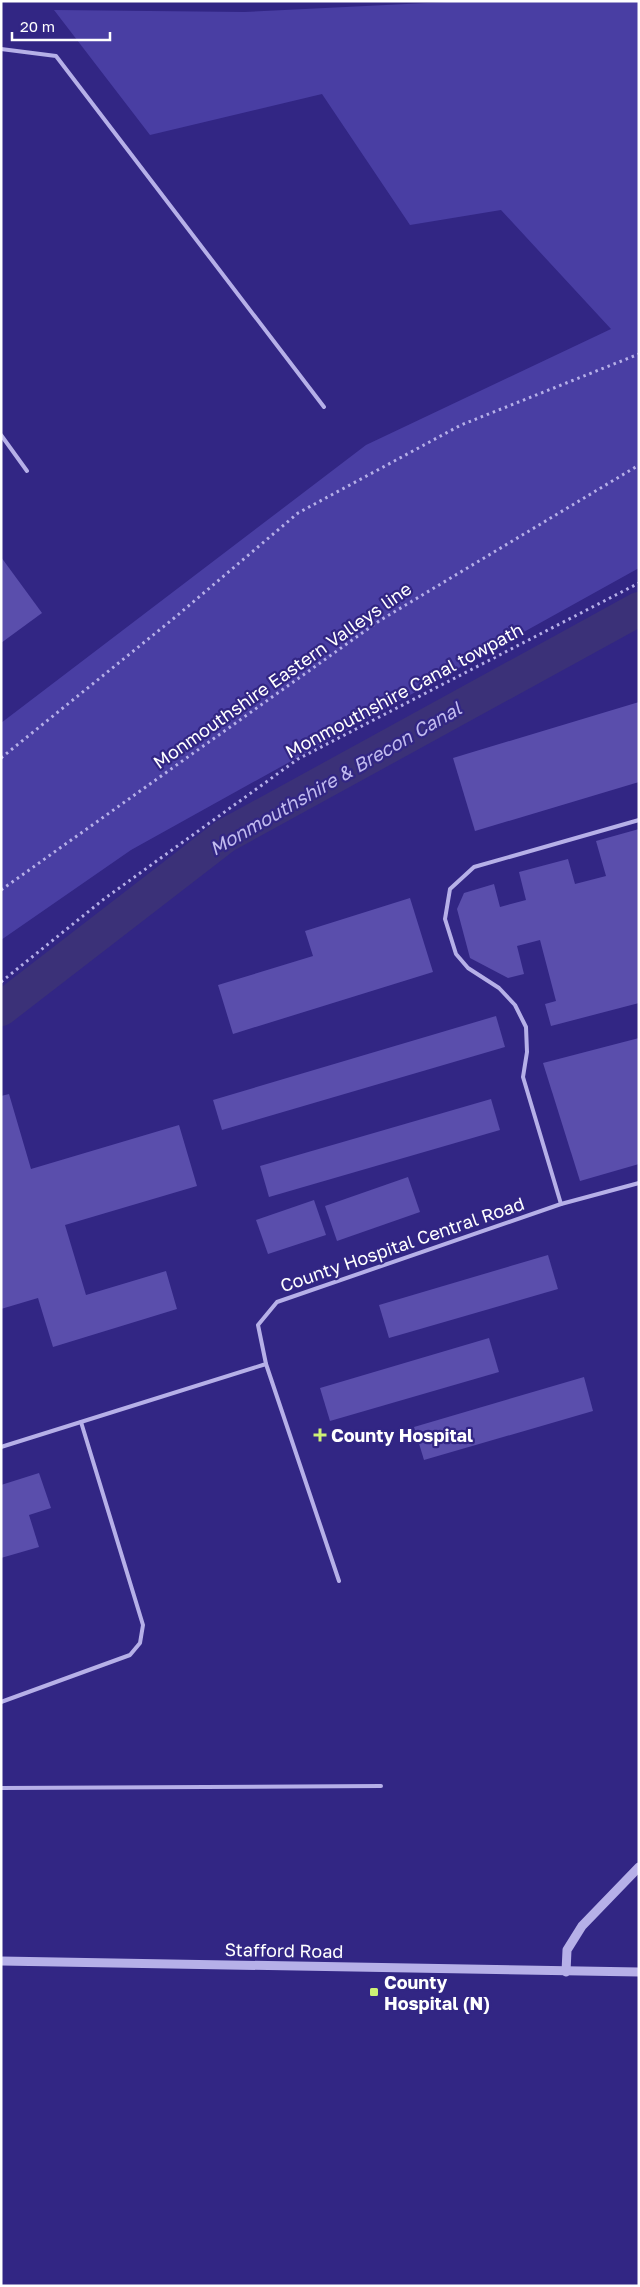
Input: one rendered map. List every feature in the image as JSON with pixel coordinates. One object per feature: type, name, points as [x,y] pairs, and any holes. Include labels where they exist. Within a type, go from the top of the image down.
[{"type":"street","points":[[566,1972],[567,1950],[582,1926],[639,1867]]},
{"type":"street","name":"Stafford Road","points":[[1,1961],[639,1972]]},
{"type":"lane","points":[[1,50],[56,56],[324,407]]},
{"type":"lane","points":[[1,435],[27,471]]},
{"type":"lane","points":[[561,1204],[523,1077],[527,1052],[526,1027],[515,1005],[499,988],[468,968],[456,954],[445,919],[450,889],[474,867],[639,820]]},
{"type":"lane","name":"County Hospital Central Road","points":[[266,1364],[258,1325],[277,1302],[561,1204],[639,1183]]},
{"type":"lane","points":[[1,1447],[266,1364],[339,1581]]},
{"type":"lane","points":[[1,1702],[130,1655],[140,1643],[143,1625],[81,1422]]},
{"type":"lane","points":[[1,1788],[381,1786]]},
{"type":"path","points":[[1,758],[173,619],[298,513],[461,425],[639,354]]},
{"type":"path","name":"Monmouthshire Eastern Valleys line","points":[[1,890],[379,620],[639,465]]},
{"type":"path","name":"Monmouthshire Canal towpath","points":[[1,982],[104,898],[298,759],[639,583]]},
{"type":"shaded area","points":[[467,1],[639,1],[639,568],[131,850],[1,940],[1,723],[366,445],[611,329],[501,210],[410,225],[322,94],[150,135],[54,10],[244,12]]},
{"type":"building","points":[[1,557],[42,613],[1,643]]},
{"type":"building","points":[[639,702],[639,782],[475,831],[453,758]]},
{"type":"building","points":[[639,829],[639,1003],[551,1026],[545,1004],[556,1001],[540,940],[517,946],[524,974],[508,978],[470,958],[457,909],[464,893],[494,884],[500,907],[526,900],[519,872],[568,859],[575,884],[606,876],[596,841]]},
{"type":"building","points":[[410,898],[433,972],[233,1034],[218,985],[313,956],[305,931]]},
{"type":"building","points":[[496,1016],[505,1047],[222,1130],[213,1100]]},
{"type":"building","points":[[639,1038],[639,1164],[580,1181],[543,1063]]},
{"type":"building","points":[[9,1094],[31,1169],[179,1125],[197,1186],[65,1225],[86,1295],[166,1271],[177,1309],[53,1347],[38,1298],[1,1309],[1,1096]]},
{"type":"building","points":[[491,1099],[500,1130],[269,1197],[260,1166]]},
{"type":"building","points":[[408,1177],[420,1212],[337,1241],[325,1206]]},
{"type":"building","points":[[314,1200],[326,1235],[268,1254],[256,1220]]},
{"type":"building","points":[[548,1255],[558,1289],[389,1338],[379,1305]]},
{"type":"building","points":[[489,1338],[499,1372],[330,1421],[320,1388]]},
{"type":"building","points":[[584,1377],[593,1411],[424,1460],[414,1427]]},
{"type":"building","points":[[39,1473],[51,1508],[29,1515],[39,1547],[1,1558],[1,1485]]},
{"type":"waterway","name":"Monmouthshire & Brecon Canal","points":[[1,1009],[225,836],[639,609]]},
{"type":"place","name":"County Hospital","points":[[320,1435]]},
{"type":"place","name":"County Hospital (N)","points":[[374,1992]]}]
